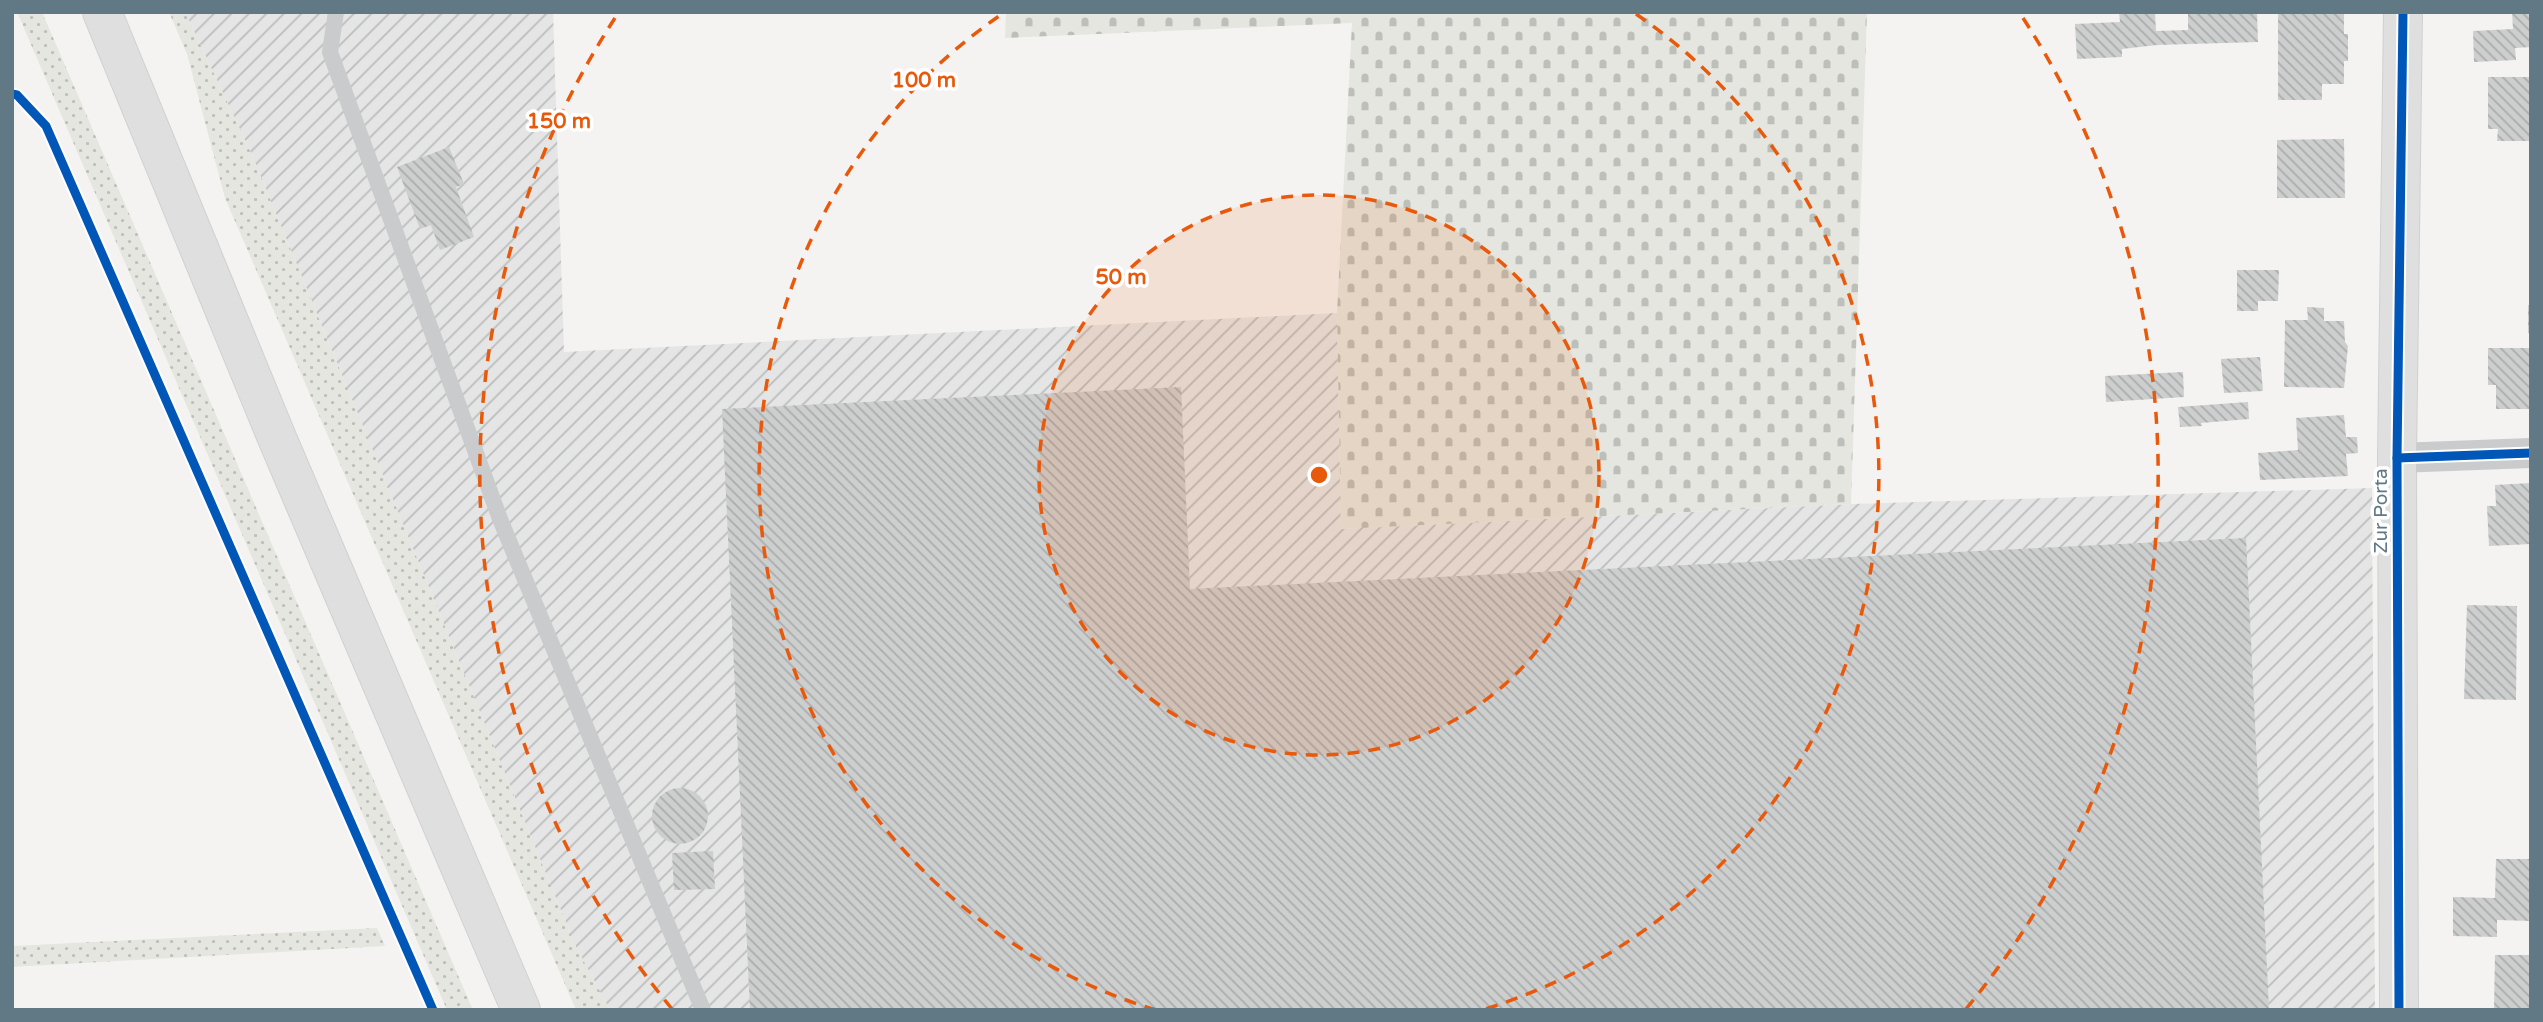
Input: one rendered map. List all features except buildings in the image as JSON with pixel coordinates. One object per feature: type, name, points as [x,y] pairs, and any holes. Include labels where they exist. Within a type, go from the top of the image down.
[{"type":"main road","points":[[102,12],[277,438],[521,1010]]},
{"type":"main road","name":"Zur Porta","points":[[2399,1010],[2397,458],[2403,12]]},
{"type":"street","points":[[2397,458],[2531,453]]},
{"type":"lane","points":[[336,12],[330,52],[500,519],[703,1010]]},
{"type":"shaded area","points":[[185,12],[553,12],[564,352],[1337,313],[1341,529],[1851,504],[2372,488],[2375,1010],[610,1010],[576,947],[252,155]]},
{"type":"green space","points":[[17,12],[42,12],[473,1010],[447,1010]]},
{"type":"green space","points":[[169,12],[185,12],[252,155],[576,947],[610,1010],[576,1010],[225,198],[187,54]]},
{"type":"green space","points":[[1006,12],[1867,12],[1851,504],[1341,529],[1337,313],[1352,23],[1005,38]]},
{"type":"green space","points":[[377,928],[385,946],[12,967],[12,946]]},
{"type":"cycle path","points":[[2399,1010],[2397,458],[2403,12]]},
{"type":"cycle path","points":[[12,94],[17,95],[46,126],[433,1010]]},
{"type":"cycle path","points":[[2397,458],[2531,453]]}]
